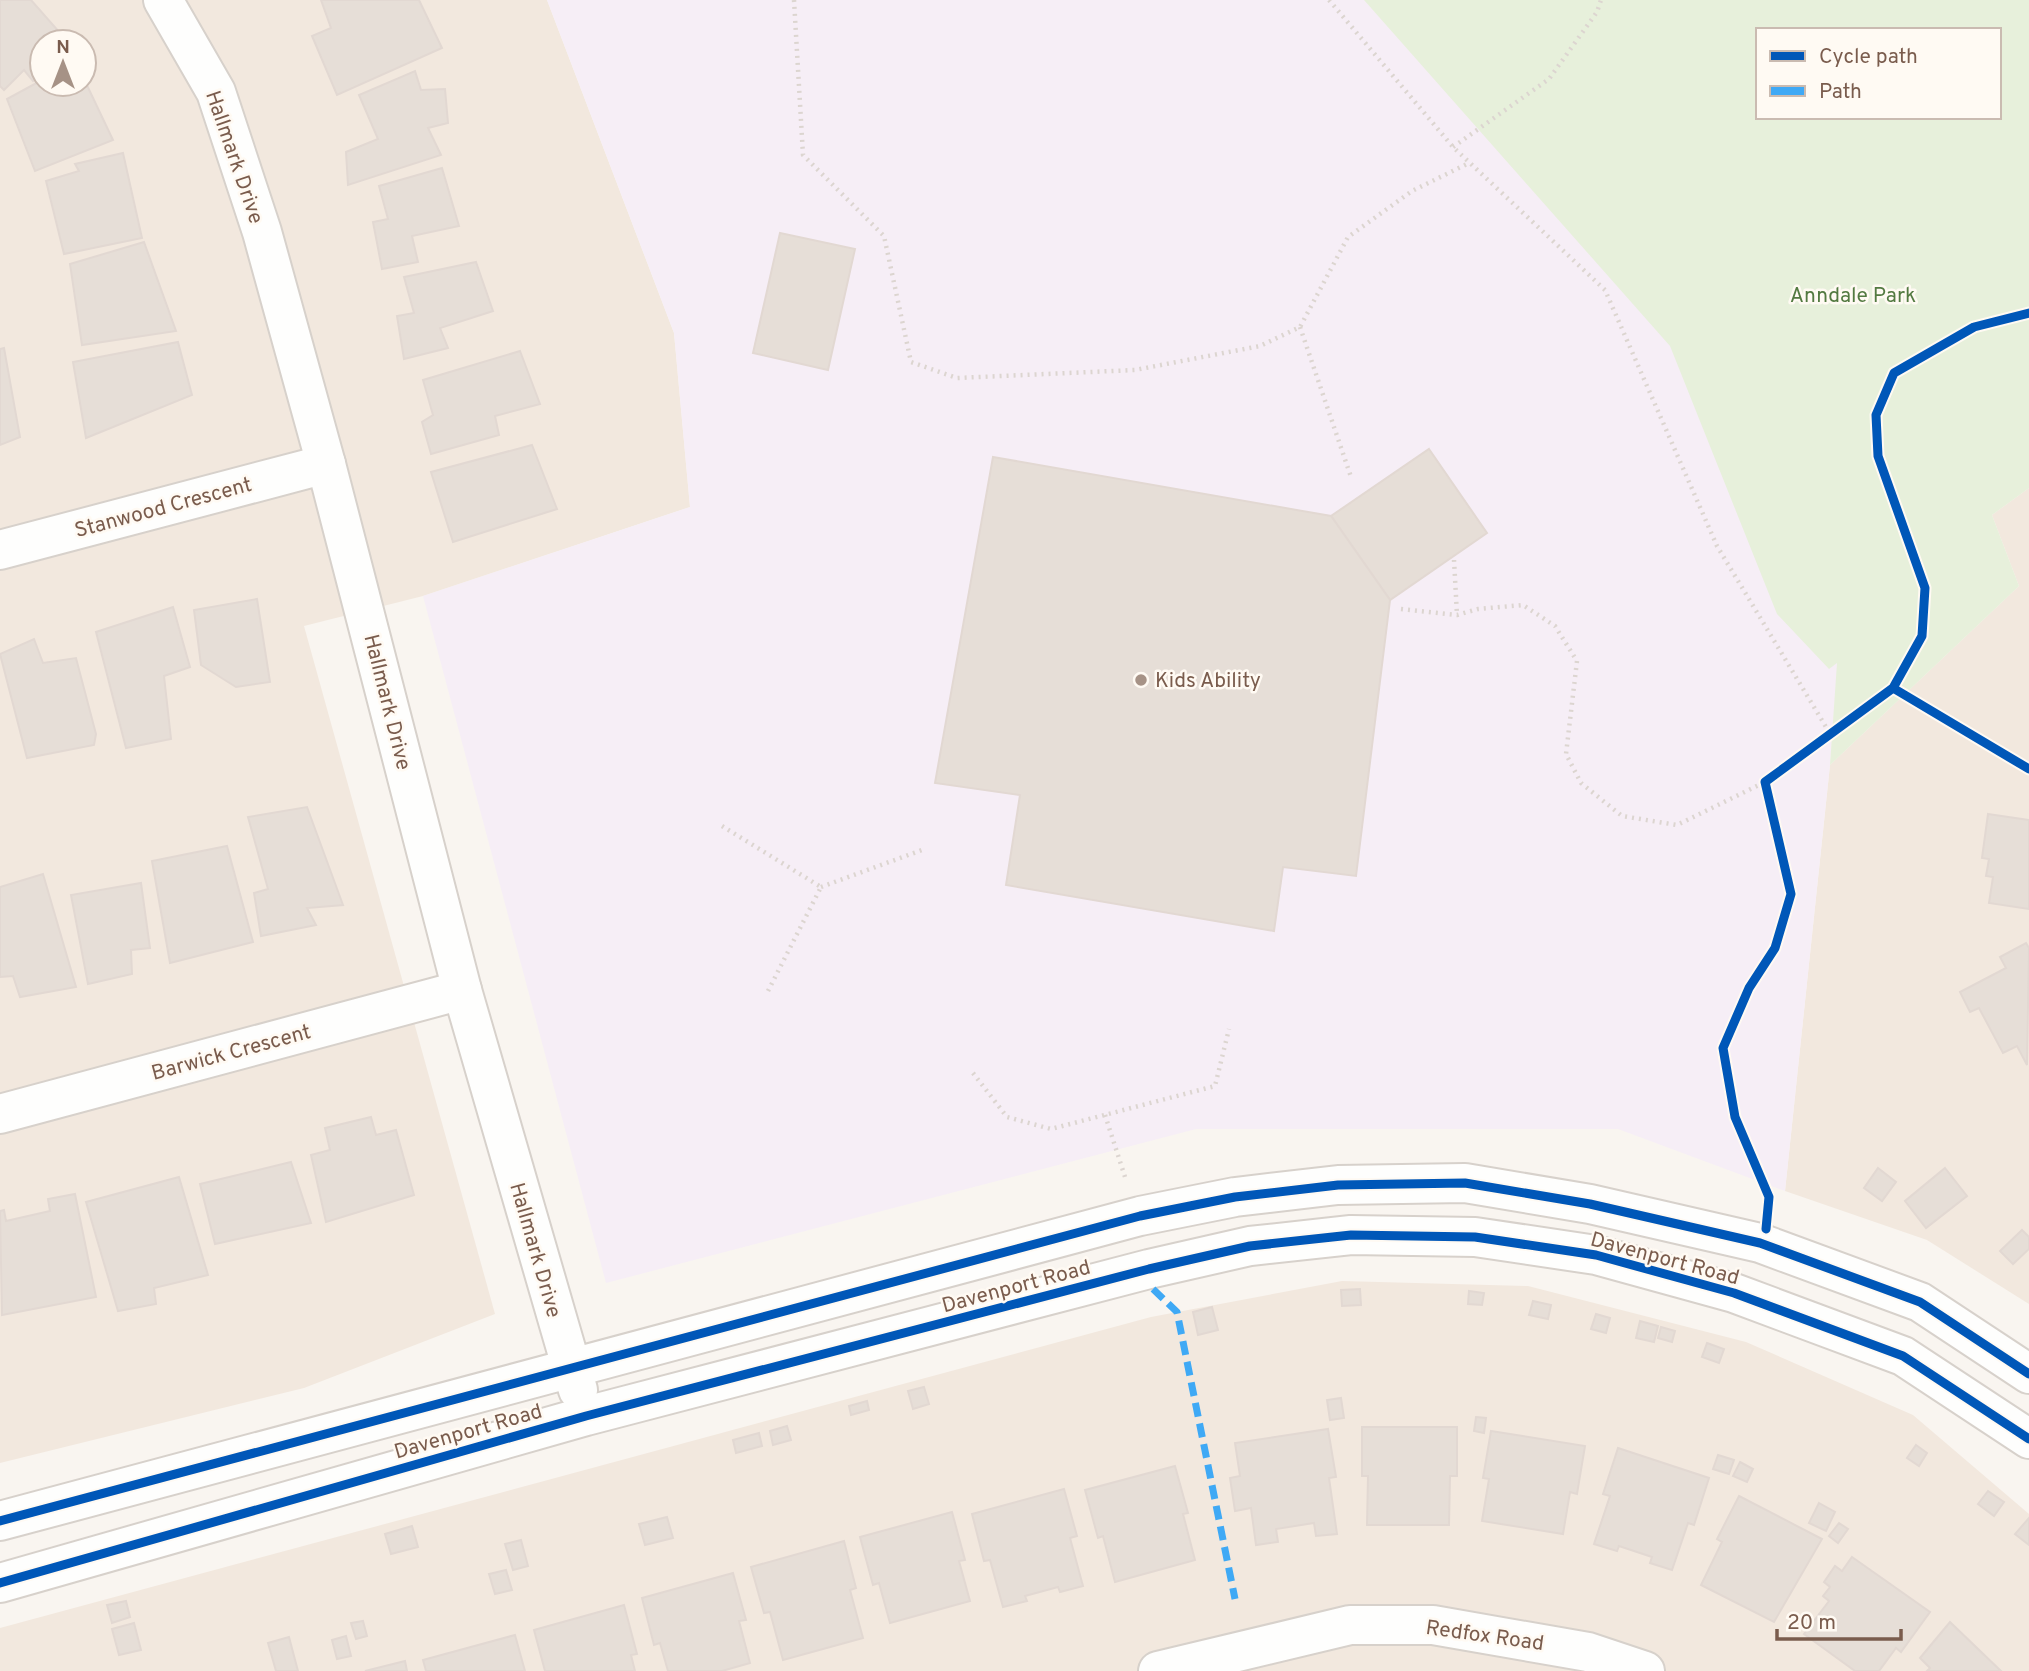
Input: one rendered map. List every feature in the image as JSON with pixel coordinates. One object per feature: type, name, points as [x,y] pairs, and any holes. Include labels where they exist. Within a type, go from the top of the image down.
[{"type":"street","name":"Hallmark Drive","points":[[163,0],[216,92],[262,232],[326,464],[462,990],[569,1367],[586,1416]]},
{"type":"street","name":"Stanwood Crescent","points":[[0,550],[326,464]]},
{"type":"street","name":"Barwick Crescent","points":[[0,1114],[462,990]]},
{"type":"street","name":"Davenport Road","points":[[0,1521],[1140,1216],[1235,1197],[1338,1185],[1465,1183],[1590,1204],[1760,1243],[1920,1302],[2029,1374]]},
{"type":"street","name":"Davenport Road","points":[[0,1583],[586,1416],[1149,1269],[1250,1246],[1351,1235],[1475,1237],[1596,1255],[1734,1293],[1903,1356],[2029,1440]]},
{"type":"street","name":"Redfox Road","points":[[1158,1671],[1350,1625],[1419,1625],[1576,1649],[1645,1671]]},
{"type":"path","points":[[794,0],[803,155],[884,236],[911,362],[957,378],[1135,370],[1260,346],[1300,327],[1348,237],[1412,191],[1469,163]]},
{"type":"path","points":[[1329,0],[1453,147],[1605,290],[1717,546],[1829,732]]},
{"type":"path","points":[[1453,147],[1549,79],[1597,12],[1601,0]]},
{"type":"path","points":[[1300,327],[1351,477]]},
{"type":"path","points":[[1454,560],[1457,615]]},
{"type":"path","points":[[1401,609],[1457,615],[1478,609],[1523,605],[1555,626],[1577,661],[1566,754],[1581,783],[1622,816],[1677,825],[1765,782]]},
{"type":"path","points":[[722,826],[821,887]]},
{"type":"path","points":[[767,993],[821,887],[922,850]]},
{"type":"path","points":[[973,1073],[1007,1117],[1051,1129],[1215,1086],[1229,1029]]},
{"type":"path","points":[[1105,1115],[1122,1171],[1131,1190]]},
{"type":"shaded area","points":[[0,0],[547,0],[674,333],[690,507],[423,596],[304,626],[495,1314],[304,1388],[0,1463]]},
{"type":"shaded area","name":"Kids Ability","points":[[547,0],[1418,0],[1844,582],[1830,765],[1785,1191],[1618,1129],[1196,1129],[606,1283],[423,596],[690,507],[674,333]]},
{"type":"shaded area","points":[[2029,488],[2029,1304],[1927,1240],[1785,1191],[1830,765],[2019,586],[1992,515]]},
{"type":"shaded area","points":[[1342,1281],[1528,1286],[1746,1342],[1913,1415],[2029,1514],[2029,1671],[0,1671],[0,1628],[1151,1317]]},
{"type":"green space","name":"Anndale Park","points":[[1364,0],[2029,0],[2029,488],[1992,515],[2019,586],[1830,765],[1837,663],[1829,669],[1777,614],[1670,346]]},
{"type":"building","points":[[0,0],[31,0],[56,28],[28,28],[28,75],[24,70],[4,90],[0,86]]},
{"type":"building","points":[[321,0],[419,0],[442,48],[337,95],[312,36],[331,28]]},
{"type":"building","points":[[415,71],[421,90],[445,89],[448,123],[428,128],[441,155],[348,185],[346,152],[378,139],[359,95]]},
{"type":"building","points":[[28,88],[28,98],[93,98],[113,140],[35,171],[7,99]]},
{"type":"building","points":[[123,153],[142,238],[64,254],[46,181],[79,171],[75,164]]},
{"type":"building","points":[[442,168],[459,226],[412,236],[418,262],[382,269],[373,222],[388,219],[379,186]]},
{"type":"building","points":[[780,233],[855,249],[828,370],[753,353]]},
{"type":"building","points":[[144,242],[176,331],[82,345],[70,264]]},
{"type":"building","points":[[476,262],[493,311],[440,328],[448,348],[404,359],[397,316],[414,313],[404,277]]},
{"type":"building","points":[[178,342],[192,395],[86,438],[73,362]]},
{"type":"building","points":[[4,348],[20,437],[0,445],[0,349]]},
{"type":"building","points":[[520,351],[540,404],[495,416],[499,435],[431,454],[422,422],[433,415],[423,380]]},
{"type":"building","points":[[532,445],[557,509],[453,542],[431,472]]},
{"type":"building","points":[[1429,449],[1487,533],[1390,600],[1331,516]]},
{"type":"building","points":[[993,457],[1331,516],[1390,600],[1356,876],[1283,867],[1274,931],[1006,885],[1020,795],[935,783]]},
{"type":"building","points":[[257,599],[270,682],[236,687],[201,665],[194,610]]},
{"type":"building","points":[[173,607],[190,667],[164,676],[171,739],[126,748],[96,632]]},
{"type":"building","points":[[34,639],[43,663],[76,658],[96,734],[94,745],[27,758],[0,654]]},
{"type":"building","points":[[307,807],[343,905],[307,908],[316,925],[261,936],[254,893],[268,889],[248,817]]},
{"type":"building","points":[[1988,814],[2029,820],[2029,909],[1989,903],[1993,877],[1986,876],[1989,859],[1982,858]]},
{"type":"building","points":[[227,846],[253,942],[170,963],[152,861]]},
{"type":"building","points":[[43,874],[76,987],[20,997],[13,976],[0,977],[0,887]]},
{"type":"building","points":[[141,883],[150,948],[131,950],[132,974],[88,984],[71,895]]},
{"type":"building","points":[[2026,943],[2029,948],[2027,1065],[2017,1046],[2003,1053],[1979,1008],[1970,1012],[1960,992],[2006,968],[2000,957]]},
{"type":"building","points":[[371,1117],[376,1135],[396,1130],[414,1195],[326,1222],[311,1155],[330,1150],[325,1128]]},
{"type":"building","points":[[291,1162],[311,1223],[215,1244],[200,1184]]},
{"type":"building","points":[[1878,1168],[1896,1182],[1882,1201],[1864,1188]]},
{"type":"building","points":[[1945,1168],[1967,1196],[1926,1228],[1905,1201]]},
{"type":"building","points":[[179,1177],[208,1275],[154,1288],[156,1304],[118,1311],[86,1202]]},
{"type":"building","points":[[75,1194],[96,1297],[2,1315],[0,1211],[4,1210],[6,1221],[50,1211],[48,1199]]},
{"type":"building","points":[[2022,1230],[2029,1237],[2029,1249],[2013,1264],[2000,1251]]},
{"type":"building","points":[[1360,1289],[1361,1305],[1342,1306],[1341,1290]]},
{"type":"building","points":[[1469,1291],[1484,1293],[1482,1305],[1468,1304]]},
{"type":"building","points":[[1533,1301],[1551,1305],[1548,1319],[1529,1315]]},
{"type":"building","points":[[1212,1307],[1218,1330],[1198,1335],[1193,1312]]},
{"type":"building","points":[[1596,1314],[1610,1318],[1606,1333],[1591,1329]]},
{"type":"building","points":[[1640,1321],[1658,1326],[1654,1342],[1636,1338]]},
{"type":"building","points":[[1661,1327],[1675,1331],[1672,1342],[1658,1338]]},
{"type":"building","points":[[1707,1343],[1724,1349],[1719,1363],[1702,1357]]},
{"type":"building","points":[[924,1387],[929,1404],[913,1409],[908,1391]]},
{"type":"building","points":[[1341,1398],[1344,1418],[1330,1420],[1327,1400]]},
{"type":"building","points":[[867,1401],[869,1410],[851,1415],[849,1406]]},
{"type":"building","points":[[1476,1417],[1486,1418],[1484,1433],[1474,1431]]},
{"type":"building","points":[[787,1426],[791,1440],[773,1445],[770,1431]]},
{"type":"building","points":[[1362,1427],[1457,1427],[1457,1476],[1450,1476],[1449,1525],[1367,1525],[1368,1476],[1362,1476]]},
{"type":"building","points":[[1328,1429],[1336,1477],[1329,1478],[1337,1534],[1316,1536],[1314,1523],[1276,1529],[1278,1542],[1256,1545],[1251,1508],[1235,1511],[1230,1478],[1240,1476],[1235,1443]]},
{"type":"building","points":[[1491,1431],[1585,1446],[1577,1494],[1570,1492],[1563,1534],[1482,1521],[1489,1479],[1483,1478]]},
{"type":"building","points":[[759,1433],[762,1446],[736,1453],[733,1440]]},
{"type":"building","points":[[1916,1445],[1927,1453],[1919,1466],[1907,1458]]},
{"type":"building","points":[[1618,1448],[1709,1478],[1694,1525],[1688,1523],[1672,1570],[1650,1563],[1652,1557],[1619,1546],[1617,1551],[1594,1544],[1610,1496],[1603,1494]]},
{"type":"building","points":[[1718,1455],[1734,1460],[1729,1474],[1713,1469]]},
{"type":"building","points":[[1740,1462],[1753,1469],[1747,1482],[1733,1476]]},
{"type":"building","points":[[1175,1466],[1188,1513],[1183,1514],[1195,1560],[1115,1582],[1103,1536],[1098,1538],[1085,1490]]},
{"type":"building","points":[[1064,1489],[1077,1536],[1070,1538],[1083,1586],[1060,1592],[1058,1587],[1025,1596],[1027,1601],[1003,1607],[990,1560],[984,1561],[972,1514]]},
{"type":"building","points":[[1988,1491],[2004,1502],[1994,1516],[1978,1504]]},
{"type":"building","points":[[1739,1496],[1822,1539],[1774,1622],[1701,1585],[1722,1542],[1717,1539]]},
{"type":"building","points":[[1819,1503],[1835,1512],[1826,1531],[1809,1523]]},
{"type":"building","points":[[952,1512],[965,1560],[959,1561],[970,1601],[890,1623],[879,1583],[873,1585],[860,1537]]},
{"type":"building","points":[[667,1517],[673,1538],[645,1545],[639,1524]]},
{"type":"building","points":[[2029,1518],[2029,1545],[2015,1534]]},
{"type":"building","points":[[1839,1523],[1848,1529],[1838,1543],[1829,1536]]},
{"type":"building","points":[[412,1526],[418,1547],[391,1554],[385,1534]]},
{"type":"building","points":[[521,1540],[528,1566],[513,1570],[505,1544]]},
{"type":"building","points":[[844,1541],[856,1588],[850,1590],[863,1638],[783,1660],[770,1612],[764,1613],[751,1567]]},
{"type":"building","points":[[1852,1557],[1930,1612],[1901,1652],[1896,1648],[1879,1671],[1855,1671],[1804,1634],[1829,1601],[1823,1596],[1830,1587],[1824,1582],[1835,1566],[1842,1571]]},
{"type":"building","points":[[506,1570],[512,1590],[495,1594],[489,1574]]},
{"type":"building","points":[[733,1573],[746,1620],[739,1621],[750,1663],[722,1671],[668,1671],[660,1643],[654,1645],[642,1598]]},
{"type":"building","points":[[126,1601],[130,1617],[112,1623],[107,1605]]},
{"type":"building","points":[[624,1605],[637,1654],[631,1655],[635,1671],[545,1671],[534,1630]]},
{"type":"building","points":[[363,1621],[367,1636],[356,1639],[351,1623]]},
{"type":"building","points":[[1950,1622],[2001,1671],[1927,1671],[1930,1668],[1920,1658]]},
{"type":"building","points":[[134,1623],[141,1650],[119,1655],[112,1629]]},
{"type":"building","points":[[515,1635],[525,1671],[426,1671],[423,1660]]},
{"type":"building","points":[[346,1636],[351,1656],[337,1659],[332,1640]]},
{"type":"building","points":[[289,1637],[298,1671],[276,1671],[268,1643]]},
{"type":"building","points":[[405,1661],[407,1671],[365,1671]]},
{"type":"marked path","points":[[1153,1289],[1177,1312],[1235,1599]]},
{"type":"cycle path","points":[[1766,1229],[1769,1197],[1735,1117],[1723,1048],[1749,988],[1775,948],[1791,894],[1765,782],[1893,688],[1922,636],[1925,588],[1878,456],[1876,415],[1894,373],[1974,327],[2029,313]]},
{"type":"cycle path","points":[[1893,688],[2029,769]]},
{"type":"cycle path","points":[[0,1521],[1140,1216],[1235,1197],[1338,1185],[1465,1183],[1590,1204],[1760,1243],[1920,1302],[2029,1374]]},
{"type":"cycle path","points":[[0,1583],[586,1416],[1149,1269],[1250,1246],[1351,1235],[1475,1237],[1596,1255],[1734,1293],[1903,1356],[2029,1439]]},
{"type":"place","name":"Kids Ability","points":[[1141,680]]}]
